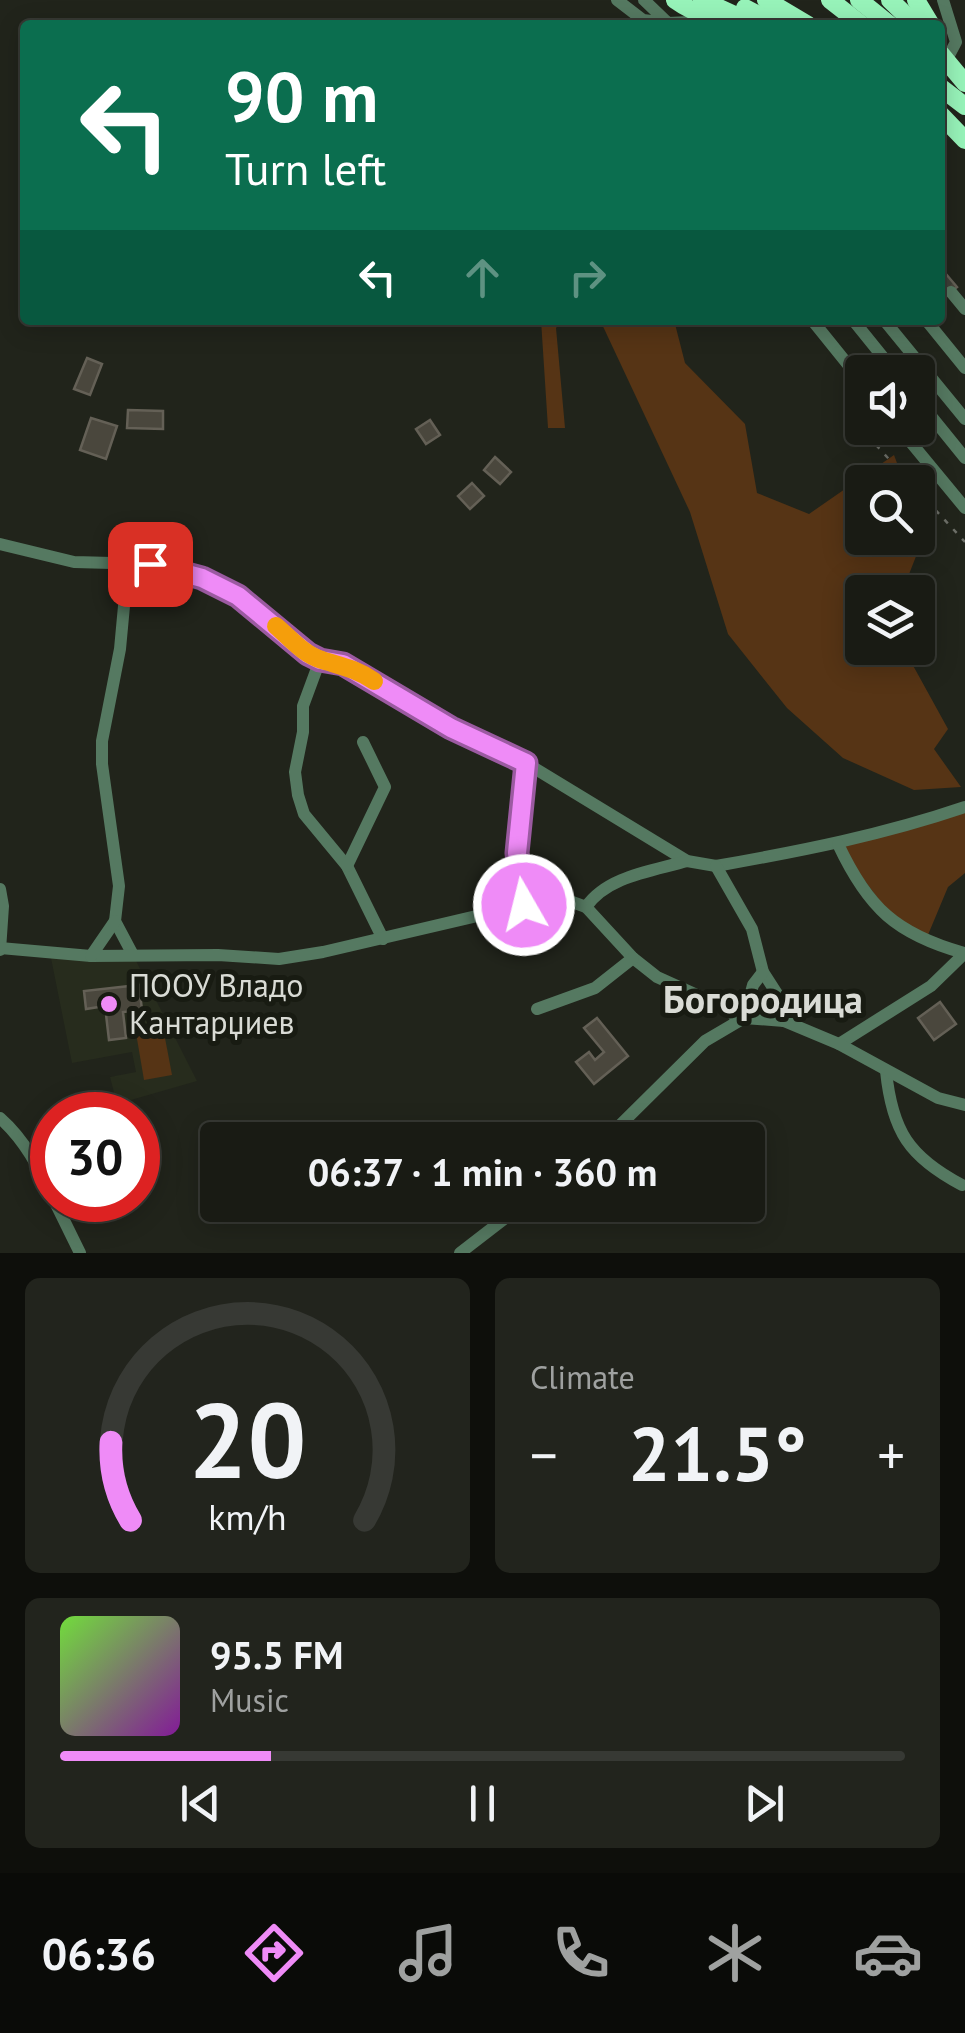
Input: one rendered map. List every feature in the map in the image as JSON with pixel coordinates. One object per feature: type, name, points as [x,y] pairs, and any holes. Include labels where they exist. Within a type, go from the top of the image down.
[{"type":"highway","points":[[675,0],[690,11],[717,20]]},
{"type":"highway","points":[[702,0],[746,20]]},
{"type":"highway","points":[[731,0],[769,20]]},
{"type":"highway","points":[[766,0],[800,20]]},
{"type":"highway","points":[[890,0],[920,20]]},
{"type":"highway","points":[[843,7],[877,20]]},
{"type":"highway","points":[[945,64],[965,84]]},
{"type":"highway","points":[[945,65],[965,94]]},
{"type":"highway","points":[[945,90],[965,106]]},
{"type":"street","points":[[617,0],[643,20]]},
{"type":"street","points":[[644,0],[665,20]]},
{"type":"street","points":[[943,0],[956,42],[945,57]]},
{"type":"street","points":[[951,292],[965,309]]},
{"type":"street","points":[[817,325],[845,360]]},
{"type":"street","points":[[857,325],[882,355]]},
{"type":"street","points":[[888,325],[965,419]]},
{"type":"street","points":[[930,325],[965,368]]},
{"type":"street","points":[[935,421],[965,458]]},
{"type":"street","points":[[914,445],[965,508]]},
{"type":"street","points":[[0,544],[74,562],[150,564],[202,578],[238,596],[320,660],[343,664],[451,728],[526,763],[687,861],[716,866],[838,844],[904,828],[965,807]]},
{"type":"street","points":[[91,956],[116,921],[119,886],[102,741],[114,687],[128,563]]},
{"type":"street","points":[[320,660],[303,706],[303,732],[295,772],[298,794],[304,814],[347,866],[383,939]]},
{"type":"street","points":[[347,866],[384,787],[363,742]]},
{"type":"street","points":[[524,905],[517,853],[526,763]]},
{"type":"street","points":[[838,844],[854,879],[871,903],[925,942],[965,953]]},
{"type":"street","points":[[586,907],[594,894],[614,882],[687,861]]},
{"type":"street","points":[[716,866],[752,929],[763,972],[781,1000],[784,1022]]},
{"type":"street","points":[[0,889],[4,906],[1,949],[91,956],[218,954],[279,959],[564,899],[586,907],[633,958],[657,977],[730,1010],[741,1019],[784,1022],[839,1044],[938,1098],[965,1105]]},
{"type":"street","points":[[116,921],[133,956]]},
{"type":"street","points":[[839,1044],[931,986],[965,953]]},
{"type":"street","points":[[537,1009],[594,988],[633,958]]},
{"type":"street","points":[[625,1122],[684,1059],[741,1019],[753,986],[763,972]]},
{"type":"street","points":[[886,1071],[890,1107],[905,1141],[930,1168],[962,1186]]},
{"type":"street","points":[[0,1118],[15,1132],[30,1158]]},
{"type":"street","points":[[64,1222],[80,1253]]},
{"type":"street","points":[[460,1253],[500,1222]]},
{"type":"path","points":[[876,446],[894,465]]},
{"type":"path","points":[[935,509],[965,542]]},
{"type":"shaded area","points":[[541,325],[558,325],[565,428],[548,428]]},
{"type":"shaded area","points":[[602,325],[675,325],[685,363],[745,424],[757,493],[809,514],[845,489],[845,555],[917,555],[909,575],[845,575],[845,665],[913,665],[948,729],[934,749],[961,787],[914,790],[843,758],[787,708],[728,634],[690,512]]},
{"type":"shaded area","points":[[894,455],[898,465],[880,465]]},
{"type":"shaded area","points":[[965,807],[965,873],[948,887],[925,942],[895,922],[838,844]]},
{"type":"shaded area","name":"ПООУ Владо Кантарџиев","points":[[50,953],[133,955],[197,1081],[159,1092],[114,1092],[110,1077],[136,1072],[132,1052],[72,1063]]},
{"type":"shaded area","points":[[162,1022],[172,1075],[144,1080],[135,1027]]},
{"type":"building","points":[[945,273],[957,287],[945,295]]},
{"type":"building","points":[[87,358],[102,364],[90,395],[74,389]]},
{"type":"building","points":[[128,410],[163,411],[163,429],[127,428]]},
{"type":"building","points":[[91,418],[117,426],[106,459],[80,450]]},
{"type":"building","points":[[430,420],[440,435],[426,444],[416,429]]},
{"type":"building","points":[[495,457],[511,472],[500,484],[484,470]]},
{"type":"building","points":[[472,483],[484,496],[470,509],[458,496]]},
{"type":"building","points":[[139,985],[142,1010],[123,1012],[126,1038],[109,1040],[105,1006],[86,1009],[84,991]]},
{"type":"building","points":[[940,1002],[956,1024],[934,1040],[918,1018]]},
{"type":"building","points":[[597,1018],[628,1056],[594,1084],[576,1062],[589,1052],[595,1060],[604,1052],[584,1028]]},
{"type":"tunnel","points":[[945,284],[951,292]]},
{"type":"slow traffic","points":[[276,626],[308,654],[343,664],[374,681]]},
{"type":"place","name":"ПООУ Владо Кантарџиев","points":[[109,1004]]},
{"type":"district","name":"Богородица","points":[[763,1000]]},
{"type":"route","points":[[150,564],[202,578],[238,596],[308,654],[367,676],[451,728],[526,763],[517,853],[524,905]]}]
